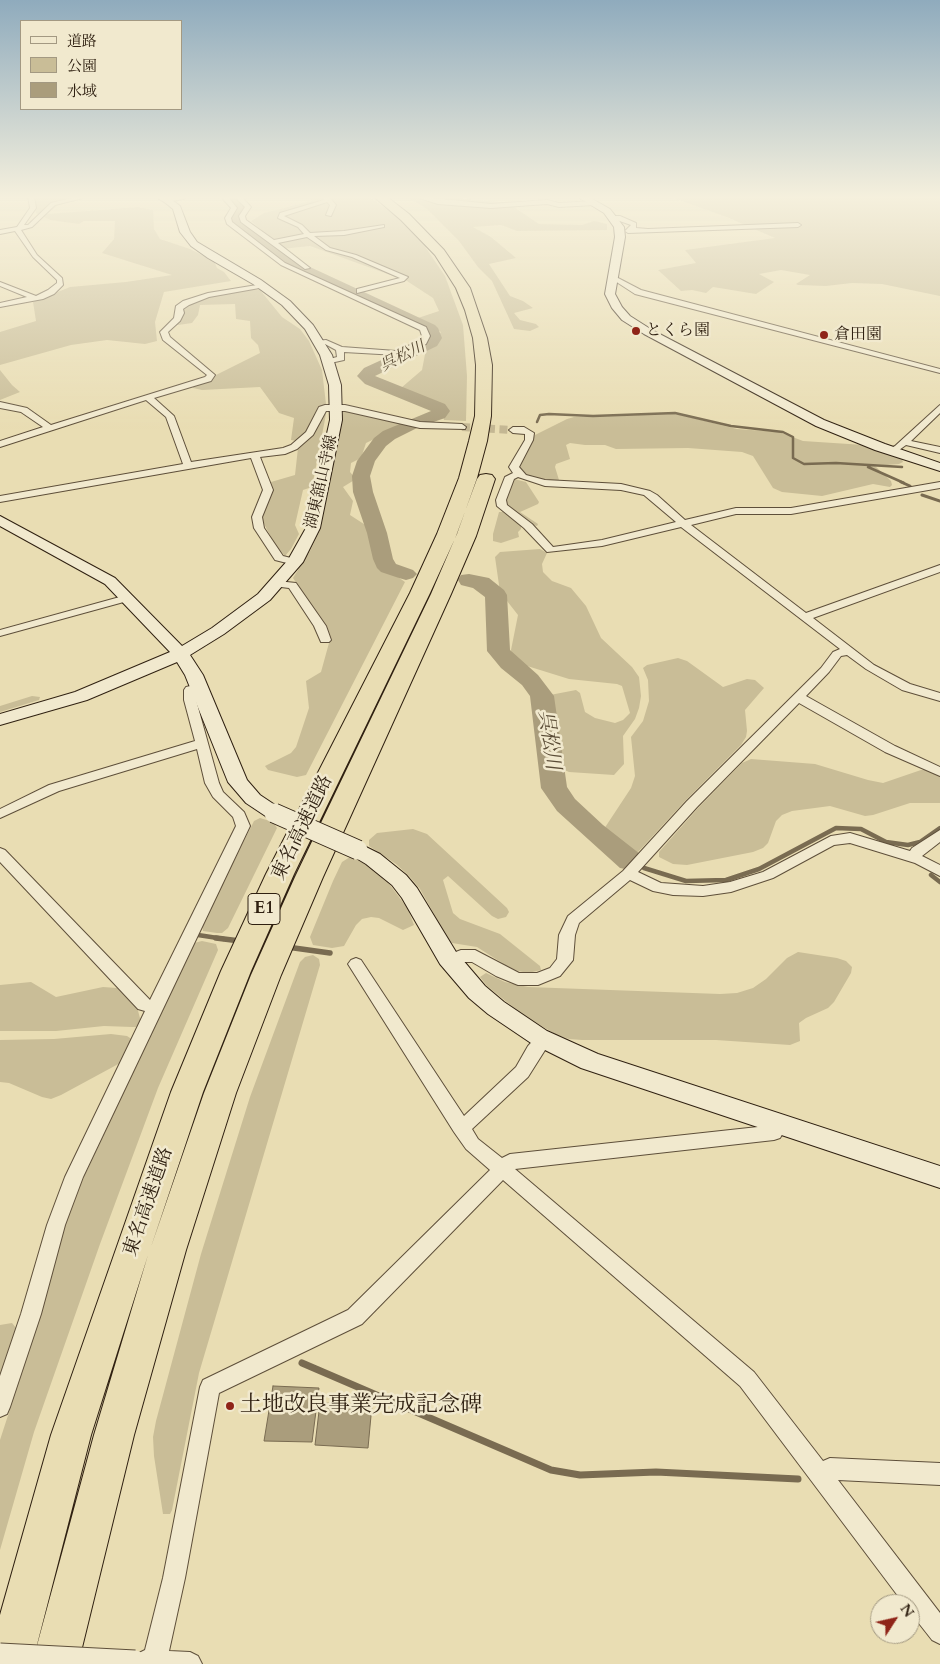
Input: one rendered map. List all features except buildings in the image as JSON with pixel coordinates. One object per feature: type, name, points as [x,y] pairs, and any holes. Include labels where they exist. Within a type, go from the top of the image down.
[{"type":"highway","name":"東名高速道路","points":[[9,1664],[72,1435],[132,1247],[187,1092],[236,971],[280,874],[420,593],[468,478],[478,441],[483,408],[484,366],[480,338],[472,310],[454,274]]},
{"type":"highway","name":"東名高速道路","points":[[55,1664],[114,1435],[168,1250],[220,1093],[266,975],[309,877],[441,594],[466,536],[486,478],[496,443],[500,416],[500,365],[496,337],[487,309],[478,288],[468,274]]},
{"type":"street","points":[[0,305],[35,298],[51,292],[59,287],[62,281],[54,274]]},
{"type":"street","name":"湖東舘山寺線","points":[[0,720],[81,696],[181,654],[235,620],[277,584],[296,562],[309,539],[317,517],[334,429],[335,385],[329,362],[309,327],[292,309],[263,286],[243,274]]},
{"type":"street","points":[[302,274],[423,329],[426,336],[423,342],[397,353],[340,349],[326,342],[319,343]]},
{"type":"street","points":[[309,277],[320,274],[410,315]]},
{"type":"street","points":[[360,291],[405,278],[398,274]]},
{"type":"street","points":[[613,274],[610,294],[614,304],[621,313],[640,328],[820,423],[892,451],[940,467]]},
{"type":"street","points":[[612,279],[616,279],[649,296],[940,372]]},
{"type":"street","points":[[0,284],[35,298]]},
{"type":"street","points":[[0,444],[208,379],[211,375],[164,335],[166,328],[180,316],[179,308],[182,305],[208,295],[263,286]]},
{"type":"street","points":[[329,362],[341,358],[340,349]]},
{"type":"street","points":[[148,397],[170,416],[188,466]]},
{"type":"street","points":[[0,405],[24,410],[50,428]]},
{"type":"street","points":[[0,499],[290,449],[310,433],[323,408],[336,407],[420,424],[462,427]]},
{"type":"street","points":[[892,451],[940,408]]},
{"type":"street","points":[[513,430],[524,430],[530,433],[529,440],[514,467],[518,474],[537,482],[620,487],[639,490],[654,497],[682,523],[847,651],[893,681],[940,697]]},
{"type":"street","points":[[904,442],[940,450]]},
{"type":"street","points":[[255,454],[268,490],[258,517],[259,528],[279,558],[296,562]]},
{"type":"street","points":[[518,474],[510,477],[498,508],[505,509],[528,526],[551,550],[602,543],[736,510],[791,511],[940,485]]},
{"type":"street","points":[[0,520],[104,576],[127,598],[181,654],[190,668],[238,782],[253,799],[274,813],[358,850],[400,880],[410,892],[450,960],[477,992],[496,1008],[544,1039],[590,1060],[940,1177]]},
{"type":"street","points":[[805,618],[940,568]]},
{"type":"street","points":[[277,584],[292,585],[320,626],[325,640]]},
{"type":"street","points":[[0,633],[127,598]]},
{"type":"street","points":[[450,960],[461,956],[475,956],[509,976],[528,980],[547,977],[561,967],[565,960],[568,935],[573,920],[628,874],[692,804],[825,670],[838,654],[847,651]]},
{"type":"street","points":[[0,1407],[31,1314],[48,1251],[65,1201],[243,826],[239,815],[214,789],[190,700],[190,690],[200,688]]},
{"type":"street","points":[[798,697],[890,749],[940,772]]},
{"type":"street","points":[[0,814],[54,788],[202,743]]},
{"type":"street","points":[[914,858],[917,852],[940,835]]},
{"type":"street","points":[[628,874],[658,887],[672,890],[703,890],[731,887],[768,875],[824,844],[840,839],[861,840],[914,858],[940,871]]},
{"type":"street","points":[[0,853],[144,1005],[156,1007]]},
{"type":"street","points":[[356,964],[472,1144],[746,1379],[940,1632]]},
{"type":"street","points":[[460,1127],[468,1123],[510,1085],[522,1072],[534,1051],[544,1039]]},
{"type":"street","points":[[144,1662],[174,1578],[210,1387],[355,1316],[510,1162],[774,1133],[777,1123]]},
{"type":"street","points":[[820,1476],[830,1469],[940,1474]]},
{"type":"street","points":[[0,1654],[190,1664]]},
{"type":"green space","points":[[168,274],[225,274],[231,281],[164,292],[155,322],[157,341],[145,344],[107,340],[71,345],[0,365],[0,332],[36,321],[33,302],[70,287],[126,282],[172,275]]},
{"type":"green space","points":[[387,274],[443,274],[445,276],[463,325],[467,376],[466,421],[444,420],[440,406],[401,388],[422,370],[426,349],[441,332],[415,319],[439,311],[433,298],[407,281]]},
{"type":"green space","points":[[485,274],[495,274],[510,296],[523,301],[533,308],[514,313],[520,320],[536,324],[539,327],[530,331],[514,329],[492,281]]},
{"type":"green space","points":[[662,274],[761,274],[759,274],[774,282],[756,294],[713,287],[706,293],[692,290],[681,291]]},
{"type":"green space","points":[[802,274],[940,274],[940,296],[882,284],[852,283],[826,286],[796,284],[810,275]]},
{"type":"green space","points":[[253,289],[260,290],[282,317],[300,329],[309,341],[322,370],[326,404],[320,407],[310,429],[296,441],[291,440],[294,418],[279,413],[260,387],[202,390],[193,388],[193,386],[210,380],[216,375],[260,353],[258,345],[251,338],[250,321],[236,319],[235,304],[200,305],[198,315],[192,323],[178,325],[176,324],[183,316],[183,308],[210,296]]},
{"type":"green space","points":[[0,370],[20,392],[0,400]]},
{"type":"green space","points":[[343,412],[404,425],[366,443],[361,458],[351,463],[350,472],[356,479],[343,487],[353,501],[350,515],[370,528],[373,533],[376,554],[381,565],[405,582],[306,775],[297,777],[268,770],[265,766],[291,753],[296,747],[309,708],[306,681],[321,672],[329,643],[324,625],[293,578],[310,551],[321,528]]},
{"type":"green space","points":[[660,413],[681,415],[737,429],[779,432],[803,441],[864,445],[902,459],[903,462],[875,466],[891,481],[892,485],[890,487],[873,484],[822,496],[782,492],[773,488],[753,456],[742,452],[688,448],[616,449],[605,445],[570,443],[566,445],[570,459],[556,464],[555,467],[559,480],[546,481],[526,476],[519,467],[535,435],[567,419],[574,417]]},
{"type":"green space","points":[[326,414],[312,487],[303,490],[295,525],[299,534],[285,556],[274,543],[262,520],[263,512],[272,494],[271,482],[295,475],[298,448],[314,433]]},
{"type":"green space","points":[[514,479],[526,482],[539,502],[520,512],[538,524],[537,526],[506,506],[505,500]]},
{"type":"green space","points":[[499,512],[503,512],[521,525],[521,529],[518,532],[519,537],[501,543],[493,541]]},
{"type":"green space","points":[[540,549],[547,553],[542,564],[543,572],[552,581],[571,588],[586,606],[601,638],[632,667],[639,677],[641,696],[639,708],[635,719],[623,736],[624,764],[614,775],[569,772],[558,767],[548,700],[550,695],[576,690],[580,693],[585,712],[595,718],[615,723],[623,720],[630,713],[622,686],[569,679],[524,665],[512,656],[511,650],[518,615],[500,592],[495,557],[500,552]]},
{"type":"green space","points":[[678,658],[687,661],[723,687],[747,679],[755,680],[764,688],[745,710],[747,731],[741,745],[685,801],[638,852],[629,854],[609,838],[604,829],[631,788],[635,776],[631,737],[643,721],[649,701],[648,680],[643,668],[647,665]]},
{"type":"green space","points":[[32,696],[40,697],[39,700],[0,712],[0,706]]},
{"type":"green space","points":[[751,759],[815,764],[883,783],[921,770],[929,770],[940,774],[940,803],[910,803],[865,816],[830,806],[792,811],[782,815],[776,821],[768,843],[763,848],[753,852],[687,865],[673,864],[659,857],[659,852],[699,807],[742,763]]},
{"type":"green space","points":[[260,818],[273,822],[277,828],[228,928],[222,933],[203,931],[202,925],[254,821]]},
{"type":"green space","points":[[413,829],[427,834],[507,908],[509,912],[506,917],[498,919],[492,916],[448,876],[443,880],[453,913],[460,919],[500,934],[540,966],[541,970],[528,973],[513,970],[477,947],[452,943],[448,939],[420,889],[409,876],[396,864],[369,846],[369,840],[377,833]]},
{"type":"green space","points":[[350,857],[366,864],[390,885],[408,909],[414,925],[403,930],[379,918],[371,917],[362,919],[356,925],[344,946],[332,948],[313,945],[310,937],[333,881],[342,862]]},
{"type":"green space","points":[[202,941],[216,944],[218,950],[158,1088],[100,1244],[34,1432],[0,1550],[0,1440],[41,1314],[65,1226],[83,1179],[194,943]]},
{"type":"green space","points":[[798,952],[837,958],[846,961],[852,967],[851,973],[834,1002],[828,1008],[799,1023],[800,1041],[790,1045],[716,1040],[569,1039],[557,1035],[524,1016],[487,986],[480,977],[486,973],[505,982],[528,987],[737,993],[753,988],[766,979],[787,958]]},
{"type":"green space","points":[[313,955],[319,959],[320,965],[199,1373],[172,1510],[170,1514],[163,1514],[154,1456],[153,1437],[156,1421],[201,1254],[250,1097],[300,962],[305,957]]},
{"type":"green space","points":[[31,982],[56,997],[103,987],[117,988],[137,1007],[141,1022],[136,1027],[104,1026],[56,1031],[0,1031],[0,985]]},
{"type":"green space","points":[[111,1034],[127,1036],[133,1040],[122,1062],[61,1095],[51,1099],[9,1083],[0,1082],[0,1040],[54,1039]]},
{"type":"green space","points":[[12,1323],[17,1329],[0,1386],[0,1325]]},
{"type":"water","points":[[273,1386],[319,1388],[312,1442],[264,1441]]},
{"type":"water","points":[[320,1403],[372,1405],[368,1448],[315,1445]]},
{"type":"waterway","name":"呉松川","points":[[313,274],[430,328],[434,338],[432,343],[370,371],[365,376],[371,381],[439,408],[441,411],[439,414],[418,422]]},
{"type":"waterway","points":[[537,422],[540,415],[549,414],[593,416],[675,413],[731,426],[783,432],[793,437],[793,458],[804,464],[836,463],[902,467]]},
{"type":"waterway","name":"呉松川","points":[[406,574],[388,568],[383,559],[377,533],[363,492],[361,476],[366,461],[380,442],[389,435],[412,425]]},
{"type":"waterway","points":[[868,467],[904,483]]},
{"type":"waterway","points":[[901,482],[910,486]]},
{"type":"waterway","points":[[922,495],[940,501]]},
{"type":"waterway","name":"呉松川","points":[[469,580],[481,583],[496,595],[499,651],[509,663],[530,680],[542,696],[554,788],[566,805],[591,828]]},
{"type":"waterway","points":[[644,868],[686,881],[726,880],[759,869],[836,828],[861,829],[886,842],[908,845],[920,842],[940,828]]},
{"type":"waterway","name":"呉松川","points":[[595,832],[630,861]]},
{"type":"waterway","points":[[931,875],[940,882]]},
{"type":"waterway","points":[[198,935],[224,939]]},
{"type":"waterway","points":[[216,938],[224,939]]},
{"type":"waterway","points":[[224,939],[240,941]]},
{"type":"waterway","points":[[287,947],[330,953]]},
{"type":"waterway","points":[[302,1363],[551,1470],[580,1475],[656,1472],[798,1479]]},
{"type":"tunnel","points":[[462,427],[513,430]]},
{"type":"place","name":"とくら園","points":[[636,331]]},
{"type":"place","name":"倉田園","points":[[824,335]]},
{"type":"place","name":"土地改良事業完成記念碑","points":[[230,1406]]}]
